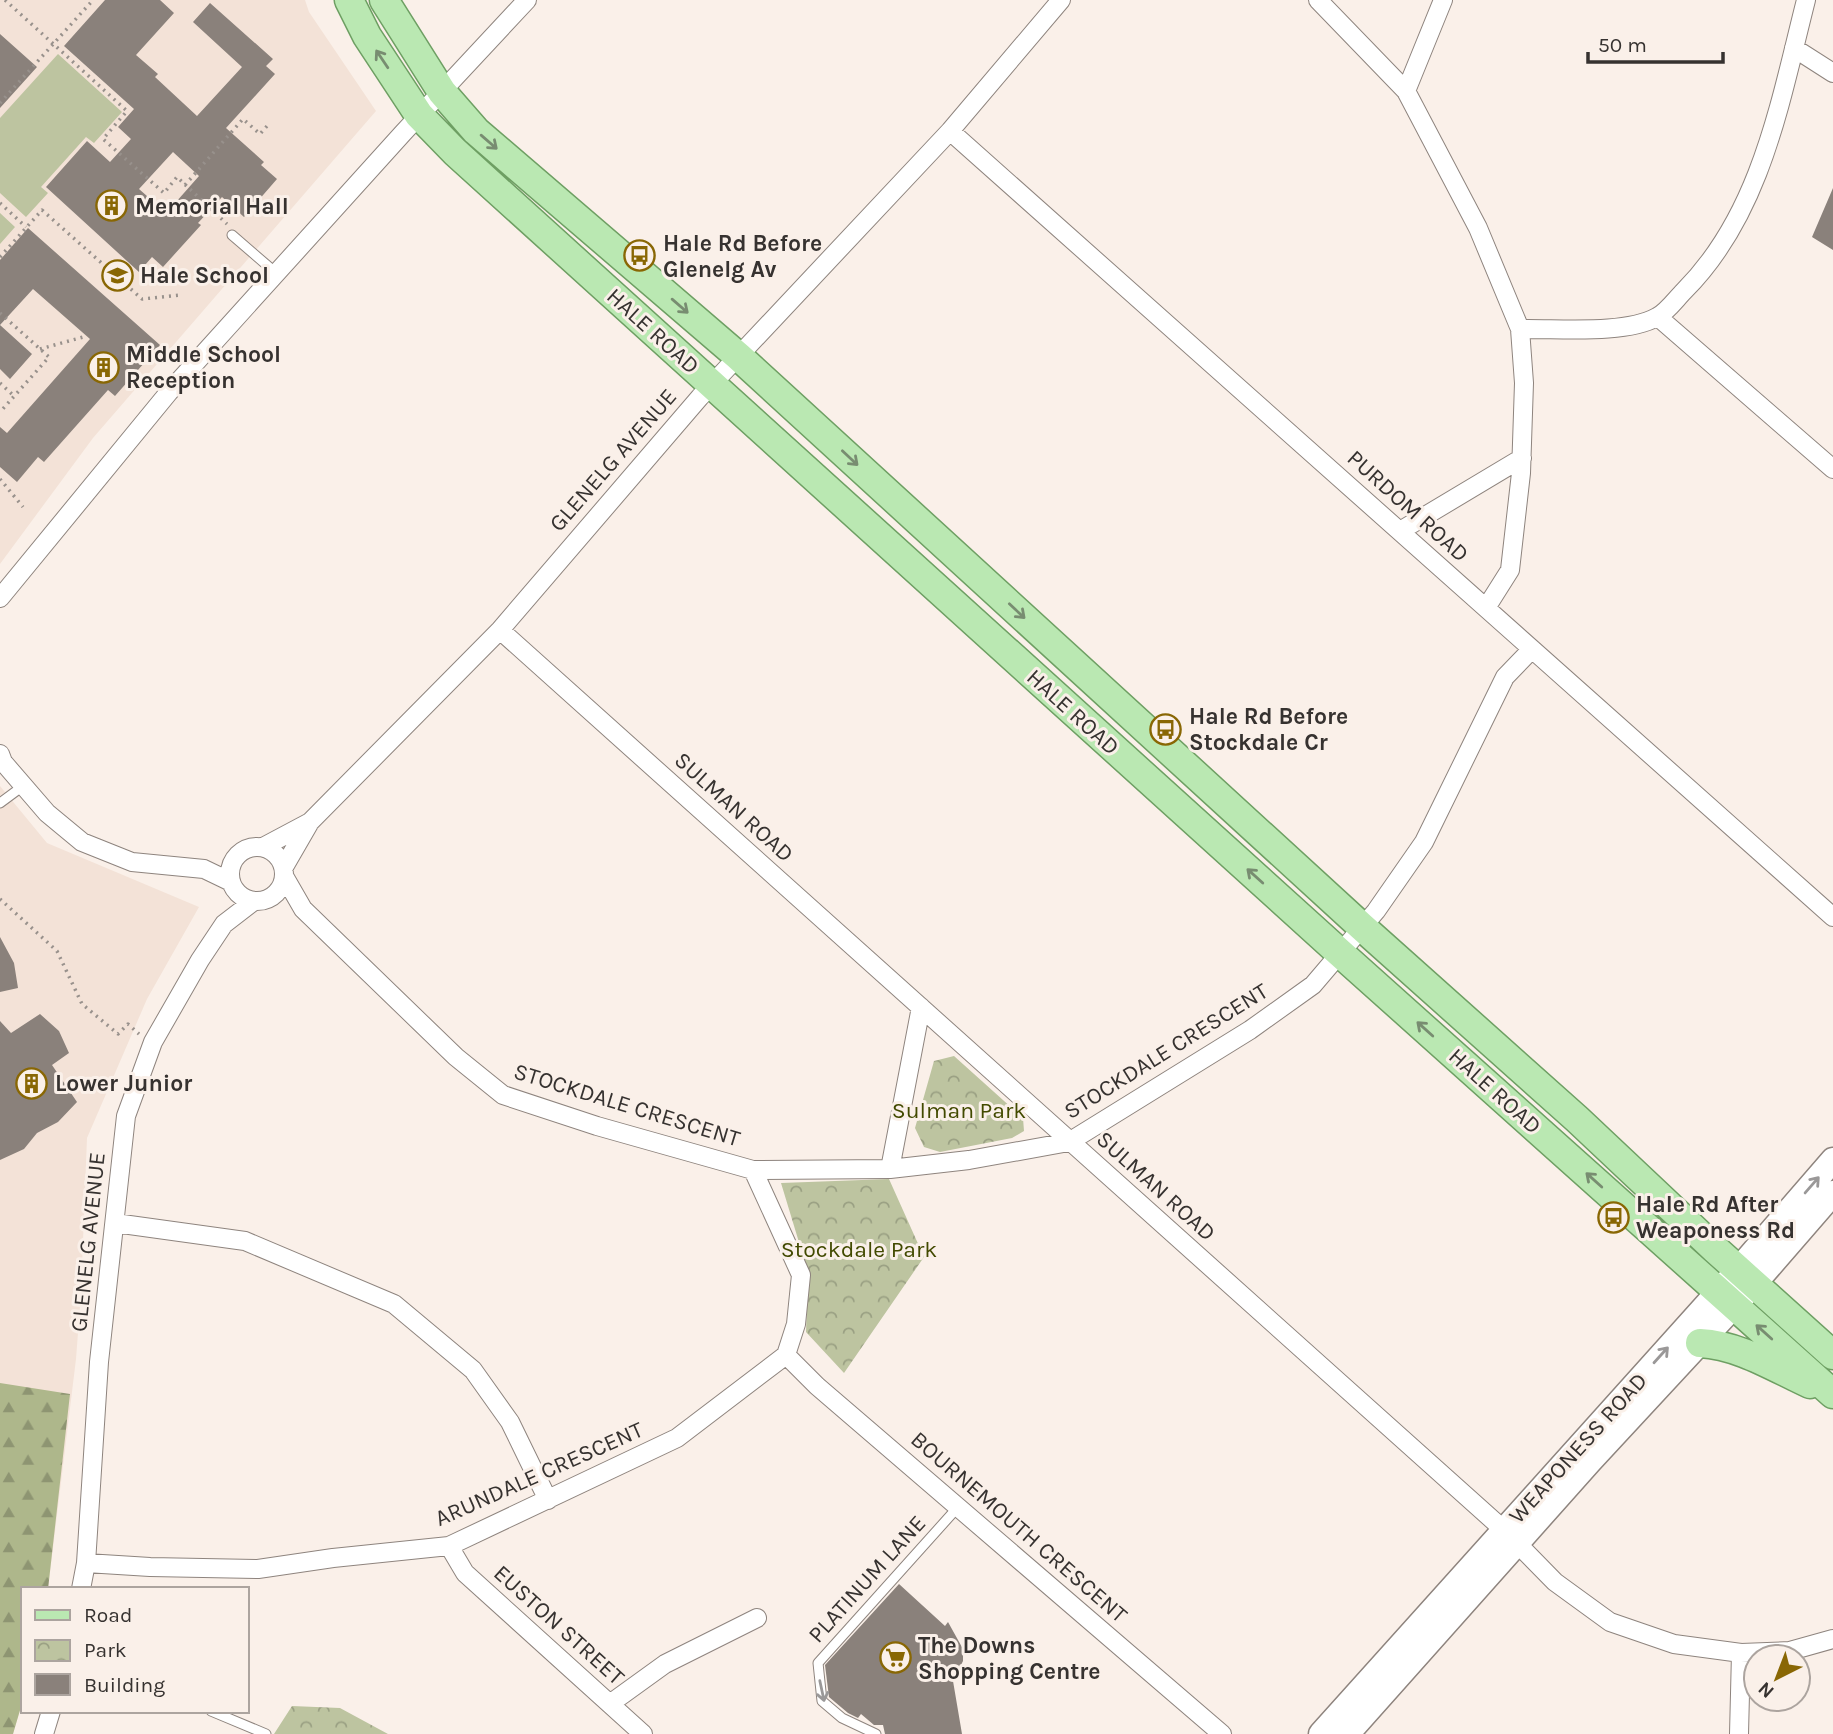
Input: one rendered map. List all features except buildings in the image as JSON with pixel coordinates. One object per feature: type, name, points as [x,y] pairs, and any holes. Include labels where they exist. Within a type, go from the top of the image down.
[{"type":"main road","name":"HALE ROAD","points":[[349,0],[366,36],[419,115],[455,152],[1833,1396]]},
{"type":"main road","name":"HALE ROAD","points":[[384,0],[442,92],[477,131],[738,356],[1833,1354]]},
{"type":"main road","name":"WEAPONESS ROAD","points":[[1746,1277],[1833,1160]]},
{"type":"main road","name":"WEAPONESS ROAD","points":[[1347,1734],[1511,1537],[1726,1298],[1833,1193]]},
{"type":"main road","name":"WEAPONESS ROAD","points":[[1321,1734],[1700,1343],[1726,1298]]},
{"type":"main road","points":[[1700,1343],[1735,1349],[1833,1396]]},
{"type":"street","points":[[0,598],[169,393],[419,115],[527,0]]},
{"type":"street","name":"GLENELG AVENUE","points":[[81,1587],[86,1563],[99,1362],[126,1116],[153,1042],[200,960],[225,924],[254,901],[268,899],[280,888],[284,872],[310,822],[500,630],[712,384],[950,131],[1061,0]]},
{"type":"street","points":[[1318,0],[1406,91],[1478,228],[1520,329],[1524,383],[1522,458],[1510,570],[1486,608]]},
{"type":"street","points":[[1406,91],[1443,0]]},
{"type":"street","points":[[1520,329],[1627,327],[1658,317],[1700,275],[1736,222],[1759,174],[1806,0]]},
{"type":"street","points":[[1794,48],[1833,73]]},
{"type":"street","name":"PURDOM ROAD","points":[[950,131],[1833,917]]},
{"type":"street","points":[[1658,317],[1833,470]]},
{"type":"street","points":[[1400,531],[1522,458]]},
{"type":"street","name":"SULMAN ROAD","points":[[500,630],[1511,1537],[1555,1582],[1610,1622],[1674,1644],[1741,1653],[1790,1651],[1833,1639]]},
{"type":"street","name":"STOCKDALE CRESCENT","points":[[284,872],[303,909],[456,1058],[503,1095],[597,1126],[753,1170],[890,1169],[969,1160],[1069,1142],[1250,1030],[1313,985],[1376,911],[1423,842],[1506,677],[1532,649]]},
{"type":"street","points":[[0,754],[3,762],[47,813],[82,842],[132,862],[204,869],[232,884],[244,898],[254,901]]},
{"type":"street","name":"GLENELG AVENUE","points":[[225,924],[232,884],[230,872],[236,856],[246,849],[263,847],[310,822]]},
{"type":"street","points":[[263,847],[278,856],[284,872]]},
{"type":"street","points":[[204,869],[236,856]]},
{"type":"street","name":"STOCKDALE CRESCENT","points":[[272,896],[303,909]]},
{"type":"street","points":[[890,1169],[921,1007]]},
{"type":"street","points":[[753,1170],[801,1275],[796,1324],[786,1355]]},
{"type":"street","points":[[115,1223],[245,1241],[394,1304],[473,1370],[510,1422],[548,1500]]},
{"type":"street","name":"ARUNDALE CRESCENT","points":[[86,1563],[257,1569],[449,1546],[677,1437],[786,1355]]},
{"type":"street","name":"BOURNEMOUTH CRESCENT","points":[[786,1355],[817,1386],[1222,1734]]},
{"type":"street","name":"EUSTON STREET","points":[[449,1546],[465,1573],[643,1734]]},
{"type":"street","points":[[611,1703],[665,1664],[757,1618]]},
{"type":"street","points":[[1739,1734],[1741,1653]]},
{"type":"street","points":[[44,1734],[50,1713]]},
{"type":"lane","points":[[234,233],[276,273]]},
{"type":"lane","points":[[0,803],[23,786]]},
{"type":"lane","name":"PLATINUM LANE","points":[[876,1734],[842,1718],[822,1701],[818,1662],[958,1507]]},
{"type":"lane","points":[[216,1713],[265,1734]]},
{"type":"path","points":[[5,0],[127,111],[103,139],[164,193],[177,177],[234,233]]},
{"type":"path","points":[[0,103],[93,0]]},
{"type":"path","points":[[185,184],[243,119],[260,134],[268,125]]},
{"type":"path","points":[[0,203],[26,228]]},
{"type":"path","points":[[0,257],[42,210],[142,299],[181,295]]},
{"type":"path","points":[[0,313],[49,357],[1,411]]},
{"type":"path","points":[[40,349],[87,336]]},
{"type":"path","points":[[0,383],[14,396]]},
{"type":"path","points":[[0,479],[23,507]]},
{"type":"path","points":[[0,898],[57,951],[82,1004],[118,1034],[128,1024],[140,1035]]},
{"type":"shaded area","name":"Hale School","points":[[0,0],[305,0],[309,12],[376,111],[93,438],[0,564]]},
{"type":"shaded area","points":[[0,786],[47,843],[199,907],[147,999],[87,1138],[76,1359],[48,1587],[21,1587],[21,1707],[13,1734],[0,1734]]},
{"type":"green space","points":[[58,54],[122,112],[94,143],[86,137],[41,187],[48,193],[26,217],[0,193],[0,118]]},
{"type":"green space","points":[[0,213],[15,227],[0,244]]},
{"type":"green space","name":"Sulman Park","points":[[954,1056],[1023,1118],[1024,1131],[1012,1138],[940,1152],[924,1147],[915,1128],[934,1061]]},
{"type":"green space","name":"Stockdale Park","points":[[889,1179],[924,1257],[844,1373],[806,1332],[808,1272],[781,1183]]},
{"type":"green space","points":[[0,1383],[70,1394],[48,1587],[21,1587],[21,1707],[13,1734],[0,1734]]},
{"type":"green space","points":[[292,1706],[340,1708],[388,1734],[274,1734]]},
{"type":"place","name":"Memorial Hall","points":[[112,206]]},
{"type":"place","name":"Hale Rd Before Glenelg Av","points":[[640,256]]},
{"type":"place","name":"Hale School","points":[[117,275]]},
{"type":"place","name":"Middle School Reception","points":[[103,367]]},
{"type":"place","name":"Hale Rd Before Stockdale Cr","points":[[1166,729]]},
{"type":"place","name":"Lower Junior","points":[[32,1083]]},
{"type":"place","name":"Hale Rd After Weaponess Rd","points":[[1613,1217]]},
{"type":"place","name":"The Downs Shopping Centre","points":[[895,1658]]}]
